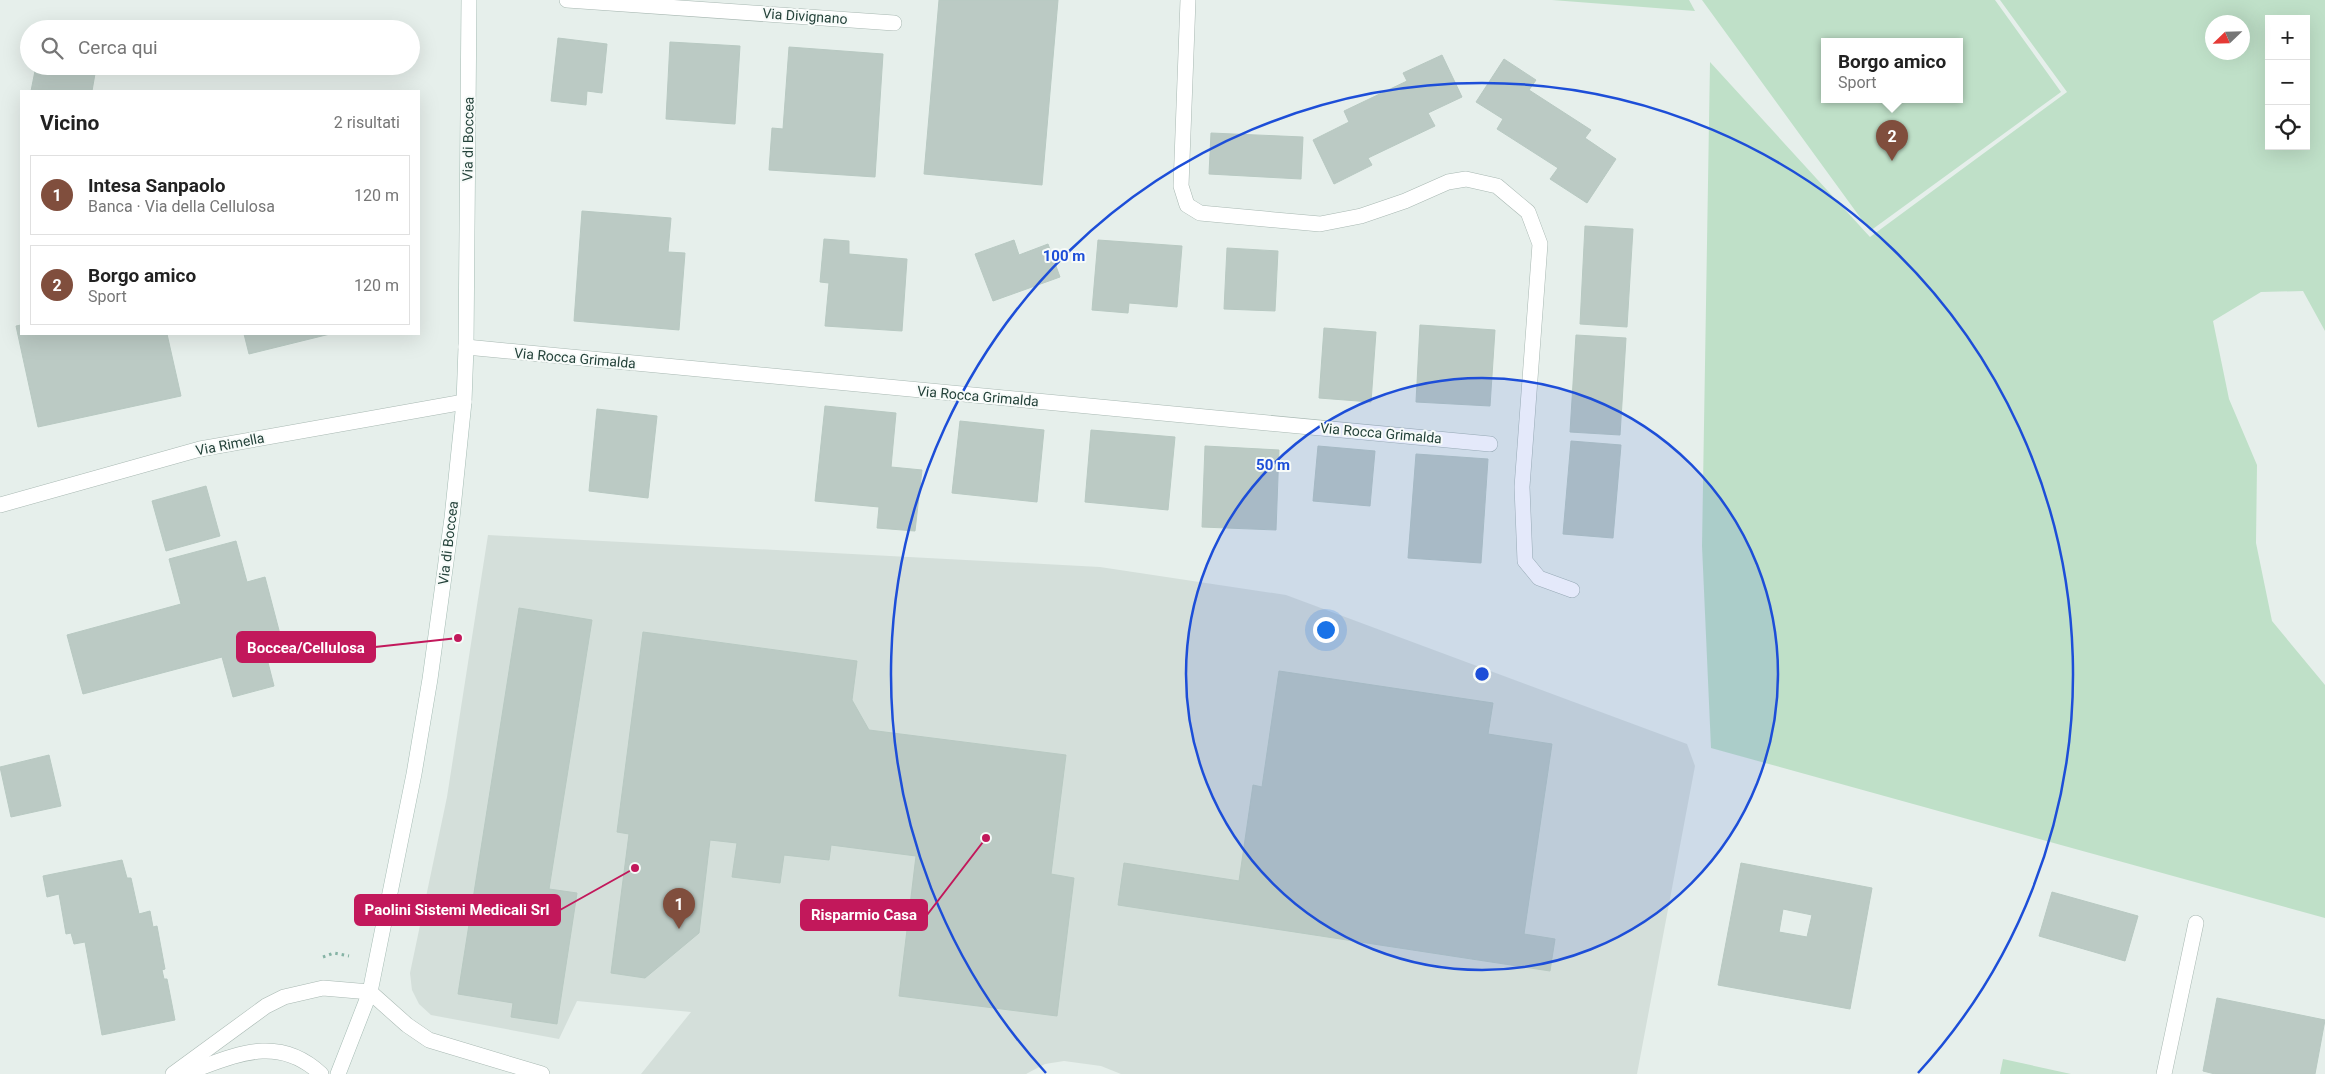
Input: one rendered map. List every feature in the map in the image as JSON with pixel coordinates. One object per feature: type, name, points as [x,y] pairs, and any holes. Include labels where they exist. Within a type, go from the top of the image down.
[{"type":"street","name":"Via di Boccea","points":[[338,1074],[370,992],[401,844],[430,679],[452,518],[464,402],[466,347],[469,0]]},
{"type":"street","name":"Via Divignano","points":[[567,0],[894,23]]},
{"type":"street","points":[[1188,0],[1180,186],[1187,205],[1200,213],[1320,224],[1361,216],[1405,201],[1448,182],[1466,179],[1497,186],[1528,212],[1540,244],[1522,487],[1525,561],[1539,578],[1572,590]]},
{"type":"street","name":"Via Rocca Grimalda","points":[[466,347],[1490,444]]},
{"type":"street","name":"Via Rimella","points":[[0,505],[200,448],[464,402]]},
{"type":"street","points":[[2164,1074],[2196,923]]},
{"type":"street","points":[[173,1074],[258,1012],[284,997],[323,988],[370,992],[407,1026],[429,1040],[542,1074]]},
{"type":"street","points":[[183,1074],[242,1053],[266,1050],[288,1053],[321,1074]]},
{"type":"shaded area","points":[[488,535],[1100,567],[1286,595],[1687,744],[1695,766],[1637,1074],[1121,1074],[1101,1066],[1064,1061],[1045,1064],[1026,1074],[641,1074],[691,1012],[577,1001],[559,1039],[431,1015],[419,1004],[412,990],[410,973],[447,797]]},
{"type":"green space","points":[[1552,0],[1689,0],[1695,11]]},
{"type":"green space","points":[[1702,0],[1995,0],[2061,92],[1870,231]]},
{"type":"green space","points":[[2000,0],[2325,0],[2325,331],[2303,291],[2261,292],[2213,321],[2229,399],[2257,465],[2256,543],[2272,621],[2325,685],[2325,918],[1711,748],[1702,546],[1710,62],[1870,237],[2067,92]]},
{"type":"green space","points":[[2003,1059],[2071,1074],[2000,1074]]},
{"type":"building","points":[[939,0],[1058,0],[1042,185],[924,174]]},
{"type":"building","points":[[558,38],[607,44],[602,93],[587,91],[586,105],[551,101]]},
{"type":"building","points":[[670,42],[740,46],[735,124],[666,119]]},
{"type":"building","points":[[789,47],[883,54],[875,177],[769,170],[772,128],[783,129]]},
{"type":"building","points":[[1442,55],[1462,97],[1428,113],[1435,126],[1368,158],[1372,165],[1334,184],[1313,140],[1349,122],[1344,111],[1407,81],[1403,73]]},
{"type":"building","points":[[1504,59],[1536,80],[1529,90],[1591,130],[1585,138],[1616,159],[1587,203],[1550,179],[1558,168],[1497,129],[1503,119],[1476,102]]},
{"type":"building","points":[[34,75],[95,75],[92,90],[31,90]]},
{"type":"building","points":[[1211,133],[1303,137],[1301,179],[1209,174]]},
{"type":"building","points":[[582,211],[671,218],[668,252],[685,253],[679,330],[574,321]]},
{"type":"building","points":[[1585,226],[1633,229],[1627,327],[1580,324]]},
{"type":"building","points":[[824,239],[849,241],[849,254],[907,259],[902,331],[825,326],[829,283],[820,282]]},
{"type":"building","points":[[1014,240],[1019,255],[1048,244],[1060,277],[993,301],[975,254]]},
{"type":"building","points":[[1098,240],[1182,246],[1177,307],[1129,303],[1128,313],[1092,310]]},
{"type":"building","points":[[1227,248],[1278,251],[1275,311],[1224,309]]},
{"type":"building","points":[[20,325],[20,335],[167,335],[181,396],[38,427],[16,326]]},
{"type":"building","points":[[1420,325],[1495,330],[1490,406],[1416,402]]},
{"type":"building","points":[[1324,328],[1376,332],[1371,402],[1319,398]]},
{"type":"building","points":[[244,335],[326,335],[249,354]]},
{"type":"building","points":[[1576,335],[1626,338],[1620,435],[1570,432]]},
{"type":"building","points":[[825,406],[896,413],[891,467],[922,470],[915,531],[877,528],[879,507],[815,501]]},
{"type":"building","points":[[597,409],[657,416],[648,498],[589,491]]},
{"type":"building","points":[[960,421],[1044,430],[1037,502],[952,493]]},
{"type":"building","points":[[1091,430],[1175,437],[1168,510],[1085,502]]},
{"type":"building","points":[[1571,441],[1621,445],[1613,538],[1563,534]]},
{"type":"building","points":[[1205,446],[1279,450],[1276,530],[1202,527]]},
{"type":"building","points":[[1318,446],[1375,451],[1370,506],[1313,501]]},
{"type":"building","points":[[1416,454],[1488,459],[1481,563],[1408,558]]},
{"type":"building","points":[[206,486],[220,536],[166,551],[152,501]]},
{"type":"building","points":[[236,541],[247,582],[265,577],[281,638],[263,643],[274,686],[233,697],[222,657],[83,694],[67,635],[181,604],[169,559]]},
{"type":"building","points":[[519,608],[592,620],[549,889],[577,893],[557,1024],[511,1017],[513,1003],[458,994]]},
{"type":"building","points":[[643,632],[857,661],[852,700],[869,730],[1066,755],[1051,874],[1074,878],[1057,1016],[899,996],[916,856],[831,845],[829,860],[784,855],[780,883],[732,877],[737,843],[710,840],[699,933],[645,978],[611,973],[629,834],[617,832]]},
{"type":"building","points":[[1279,671],[1493,703],[1488,734],[1552,744],[1524,934],[1555,939],[1550,971],[1118,905],[1124,863],[1239,881],[1253,785],[1262,787]]},
{"type":"building","points":[[49,755],[61,806],[11,817],[0,767]]},
{"type":"building","points":[[122,860],[127,878],[131,878],[139,914],[150,911],[153,927],[157,926],[165,969],[162,970],[164,979],[167,979],[175,1020],[102,1035],[85,942],[74,944],[71,933],[66,934],[59,894],[47,897],[43,876]]},
{"type":"building","points":[[1741,863],[1872,888],[1850,1009],[1718,985]],"holes":[[[1783,909],[1812,915],[1807,937],[1779,932]]]},
{"type":"building","points":[[2052,892],[2138,916],[2125,961],[2039,936]]},
{"type":"building","points":[[2217,998],[2325,1020],[2315,1074],[2215,1074],[2203,1071]]},
{"type":"place","name":"Borgo amico","points":[[1892,161]]},
{"type":"place","name":"Boccea/Cellulosa","points":[[458,638]]},
{"type":"place","name":"Risparmio Casa","points":[[986,838]]},
{"type":"place","name":"Paolini Sistemi Medicali Srl","points":[[635,868]]},
{"type":"place","name":"Intesa Sanpaolo","points":[[679,929]]}]
